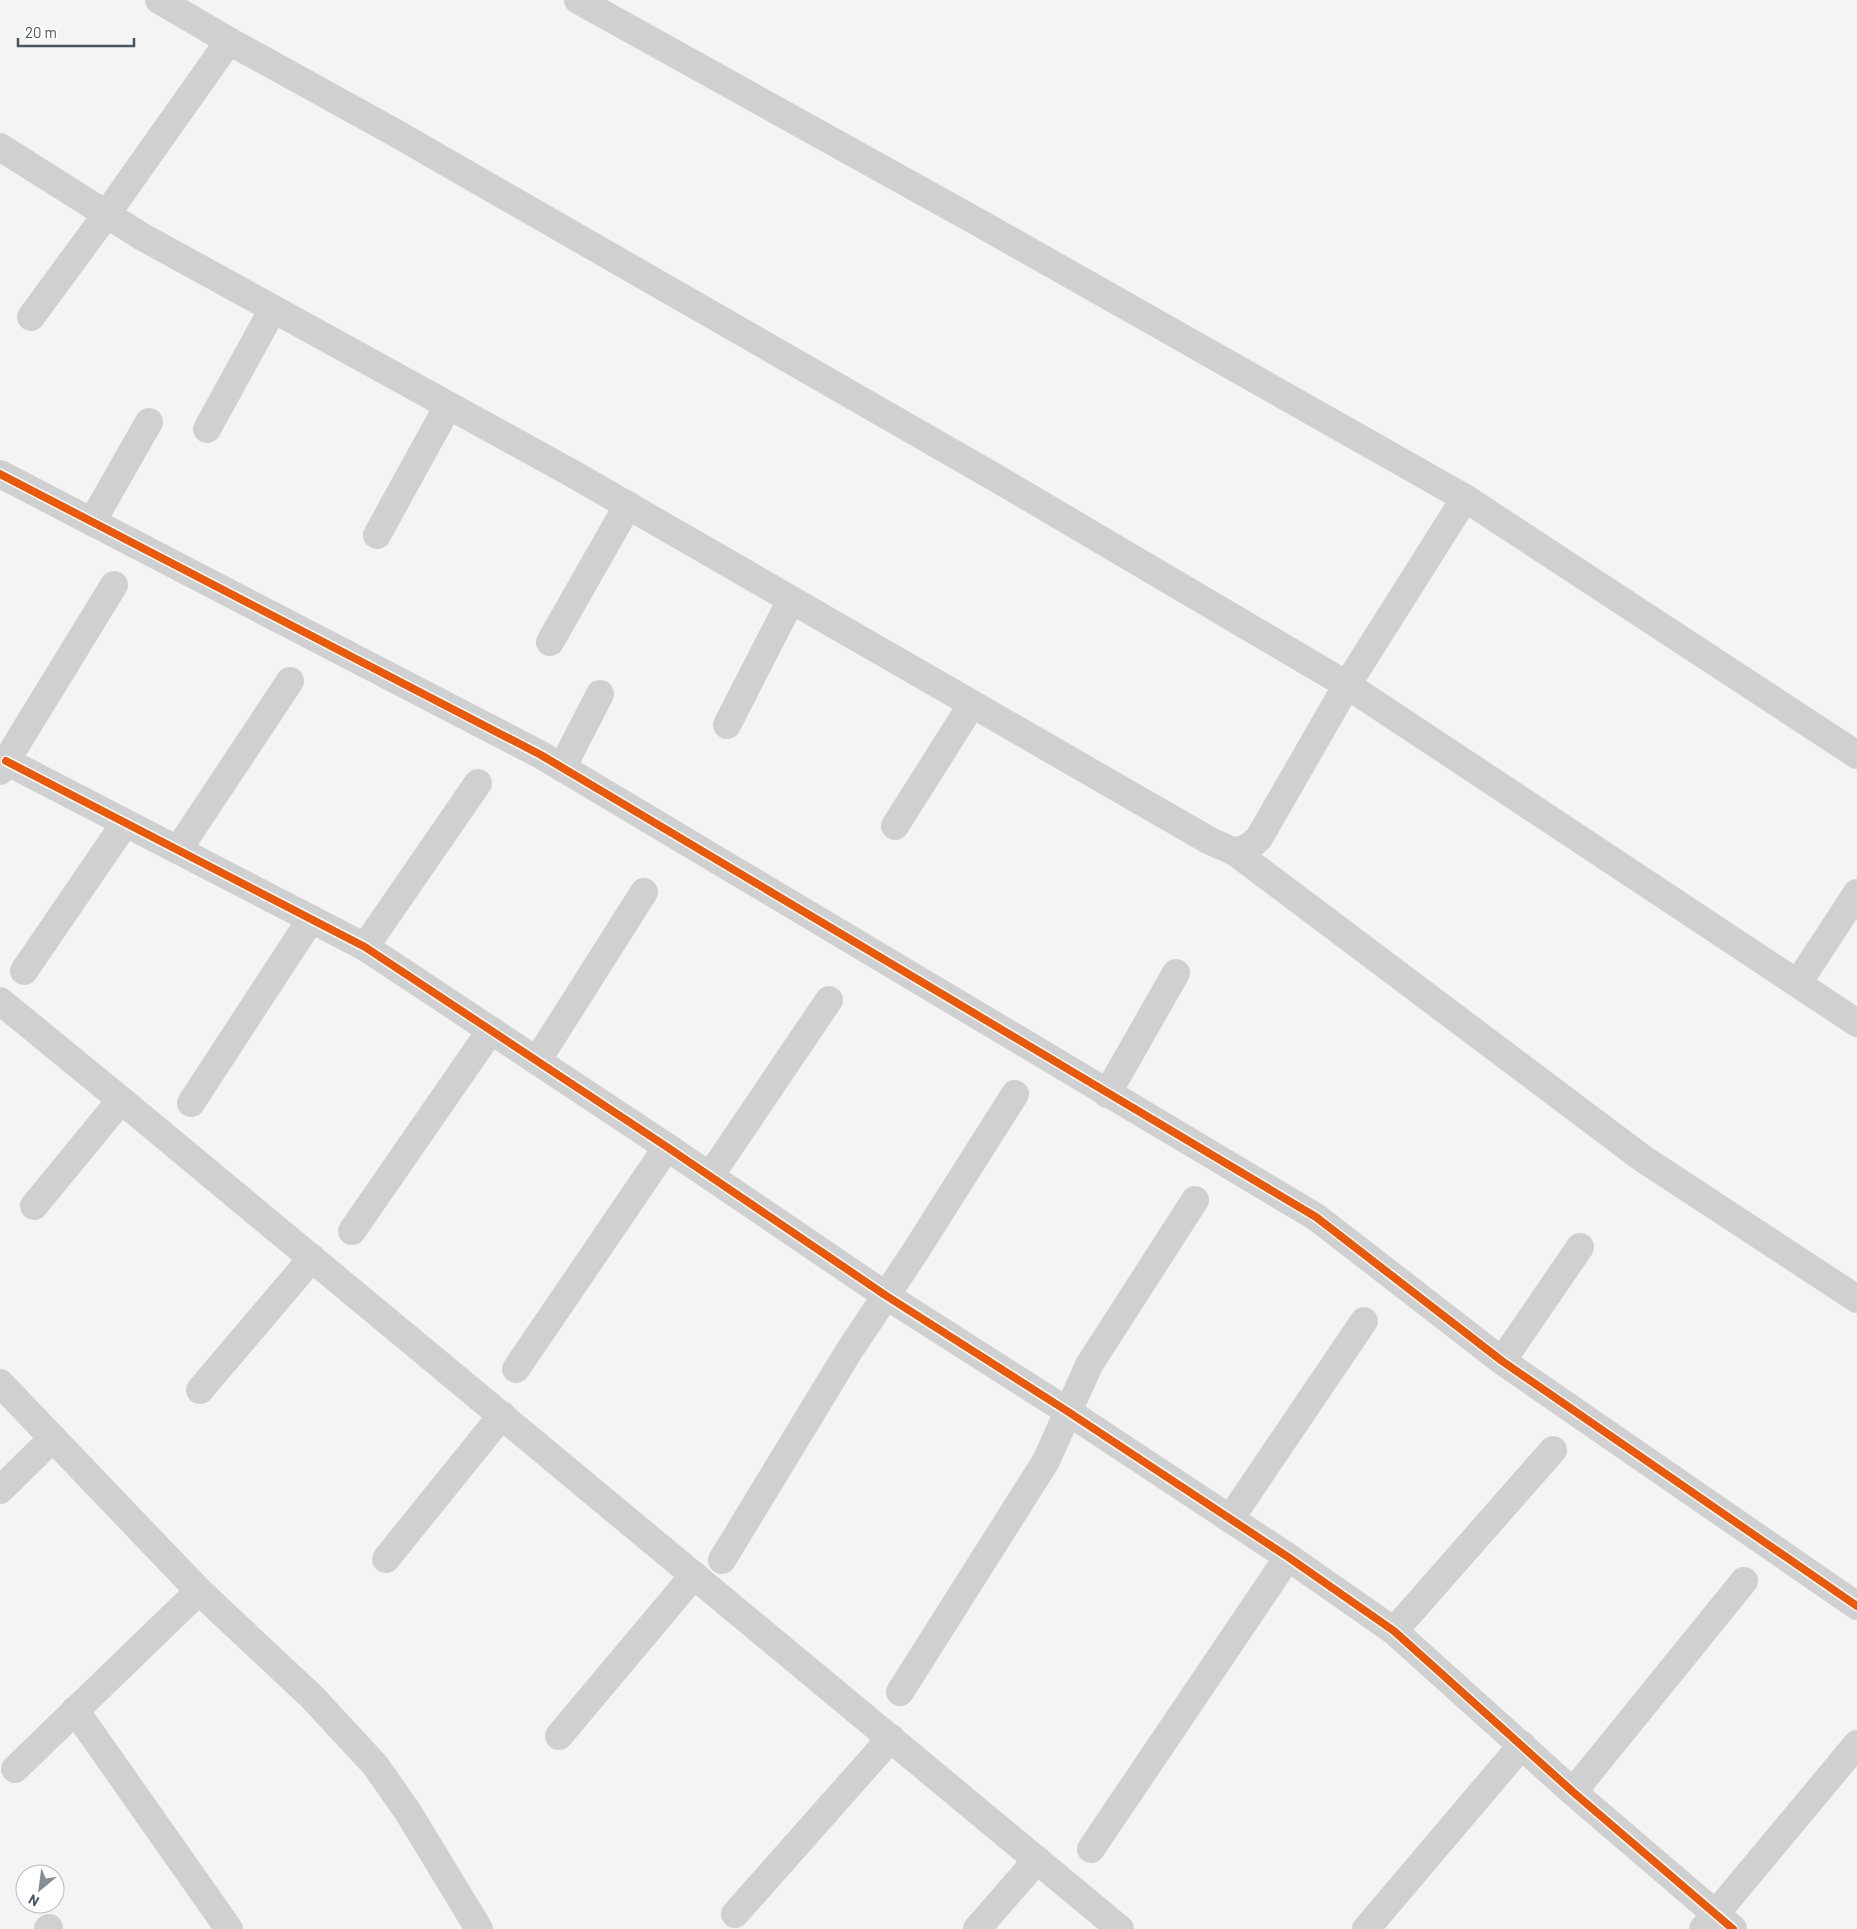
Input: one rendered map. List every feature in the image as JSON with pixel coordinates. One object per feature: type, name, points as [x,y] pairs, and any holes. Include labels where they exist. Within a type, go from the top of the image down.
[{"type":"street","points":[[159,0],[401,136],[987,473],[1347,685],[1857,1023]]},
{"type":"street","points":[[578,0],[991,230],[1465,498],[1857,755]]},
{"type":"street","points":[[31,317],[229,41]]},
{"type":"street","points":[[0,146],[140,236],[628,505],[1210,841],[1235,852],[1642,1158],[1857,1299]]},
{"type":"street","points":[[207,429],[273,309]]},
{"type":"street","points":[[377,535],[448,406]]},
{"type":"street","points":[[92,522],[149,422]]},
{"type":"street","points":[[0,474],[541,755],[1316,1217],[1502,1361],[1857,1606]]},
{"type":"street","points":[[1235,852],[1250,847],[1259,838],[1347,685],[1465,498]]},
{"type":"street","points":[[550,642],[628,505]]},
{"type":"street","points":[[114,585],[3,766],[125,823],[365,946],[885,1294],[1288,1557],[1394,1631],[1522,1744],[1718,1924],[1857,1744]]},
{"type":"street","points":[[727,725],[791,600]]},
{"type":"street","points":[[178,850],[290,681]]},
{"type":"street","points":[[562,768],[600,694]]},
{"type":"street","points":[[895,826],[972,704]]},
{"type":"street","points":[[365,946],[478,783]]},
{"type":"street","points":[[24,971],[125,823]]},
{"type":"street","points":[[537,1061],[644,892]]},
{"type":"street","points":[[1798,983],[1857,893]]},
{"type":"street","points":[[191,1103],[311,919]]},
{"type":"street","points":[[1107,1094],[1176,973]]},
{"type":"street","points":[[710,1176],[829,1000]]},
{"type":"street","points":[[0,1001],[1120,1929]]},
{"type":"street","points":[[352,1231],[491,1030]]},
{"type":"street","points":[[722,1560],[849,1351],[1016,1094]]},
{"type":"street","points":[[34,1206],[121,1100]]},
{"type":"street","points":[[516,1369],[667,1147]]},
{"type":"street","points":[[900,1692],[1046,1461],[1089,1365],[1195,1200]]},
{"type":"street","points":[[1502,1361],[1580,1247]]},
{"type":"street","points":[[200,1390],[312,1258]]},
{"type":"street","points":[[1230,1519],[1364,1321]]},
{"type":"street","points":[[0,1383],[199,1591],[312,1696],[375,1765],[408,1812],[479,1929]]},
{"type":"street","points":[[386,1559],[502,1415]]},
{"type":"street","points":[[0,1490],[53,1438]]},
{"type":"street","points":[[1394,1631],[1553,1450]]},
{"type":"street","points":[[1091,1850],[1288,1557]]},
{"type":"street","points":[[559,1736],[694,1575]]},
{"type":"street","points":[[1573,1792],[1744,1581]]},
{"type":"street","points":[[15,1769],[199,1591]]},
{"type":"street","points":[[75,1710],[229,1929]]},
{"type":"street","points":[[734,1914],[890,1738]]},
{"type":"street","points":[[1366,1929],[1522,1744]]},
{"type":"street","points":[[977,1929],[1036,1860]]},
{"type":"cycle path","points":[[0,474],[541,755],[1316,1217],[1502,1361],[1857,1606]]},
{"type":"cycle path","points":[[6,761],[365,947],[667,1147],[885,1295],[1067,1411],[1288,1557],[1394,1631],[1573,1792],[1733,1929]]}]
